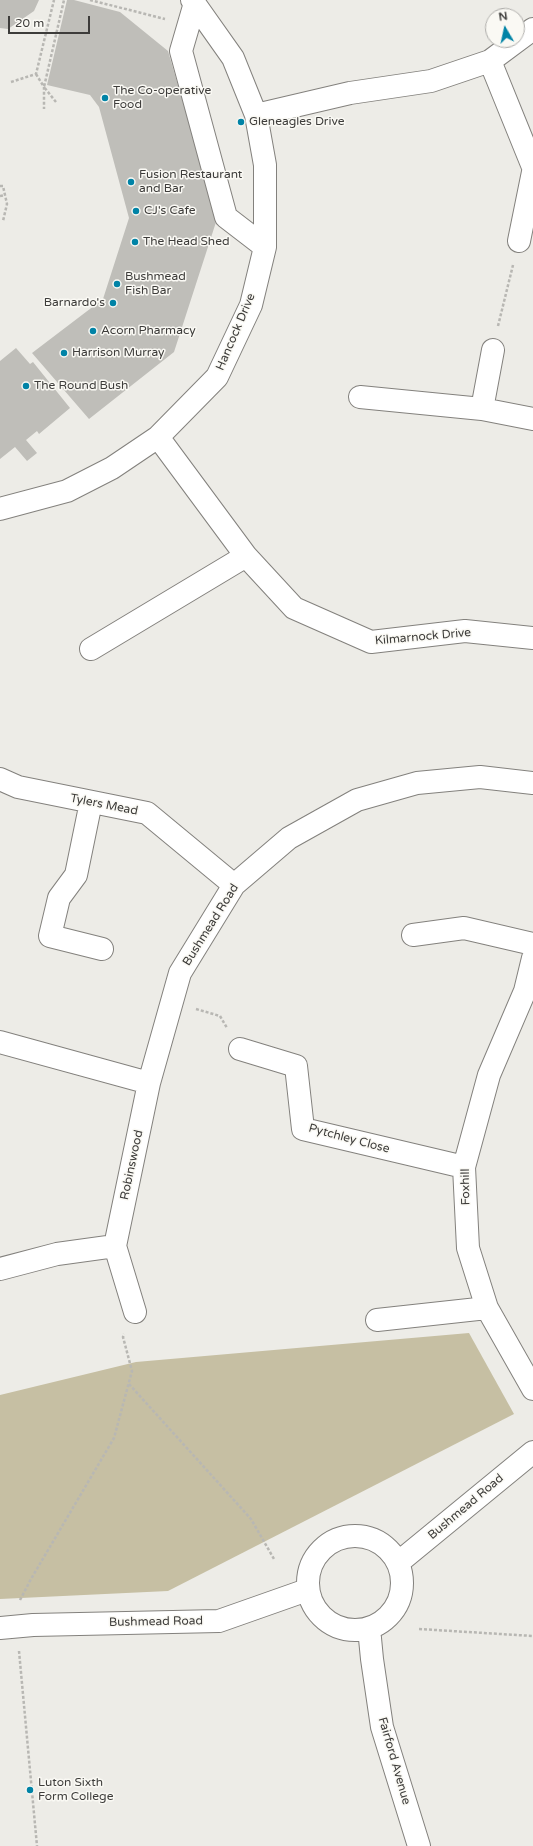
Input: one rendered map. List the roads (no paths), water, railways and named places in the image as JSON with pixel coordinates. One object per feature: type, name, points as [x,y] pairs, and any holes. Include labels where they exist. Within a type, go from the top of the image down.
[{"type":"street","points":[[193,2],[180,51],[226,218],[265,247]]},
{"type":"street","name":"Hancock Drive","points":[[0,509],[67,491],[112,468],[158,437],[217,377],[251,305],[265,247],[265,165],[256,115],[233,58],[193,2]]},
{"type":"street","points":[[256,115],[350,92],[432,81],[490,61],[533,29]]},
{"type":"street","points":[[490,61],[533,167]]},
{"type":"street","points":[[518,241],[533,172]]},
{"type":"street","points":[[482,409],[493,350]]},
{"type":"street","points":[[360,397],[482,409],[533,419]]},
{"type":"street","name":"Kilmarnock Drive","points":[[158,437],[246,556],[294,608],[371,642],[465,631],[533,638]]},
{"type":"street","points":[[91,650],[246,556]]},
{"type":"street","name":"Bushmead Road","points":[[149,1083],[180,973],[234,884],[289,838],[357,800],[417,782],[480,777],[533,784]]},
{"type":"street","name":"Tylers Mead","points":[[0,778],[18,787],[147,813],[234,884]]},
{"type":"street","points":[[91,802],[76,875],[59,898],[50,936],[102,949]]},
{"type":"street","points":[[413,935],[464,928],[533,944]]},
{"type":"street","name":"Foxhill","points":[[533,958],[525,991],[489,1075],[464,1167],[468,1248],[487,1308],[533,1389]]},
{"type":"street","points":[[0,1042],[149,1083]]},
{"type":"street","name":"Pytchley Close","points":[[240,1049],[296,1066],[304,1129],[464,1167]]},
{"type":"street","name":"Robinswood","points":[[135,1312],[115,1246],[149,1083]]},
{"type":"street","points":[[0,1269],[57,1254],[115,1246]]},
{"type":"street","points":[[377,1320],[487,1308]]},
{"type":"street","name":"Bushmead Road","points":[[399,1562],[533,1452]]},
{"type":"street","points":[[358,1536],[372,1538],[387,1547],[399,1562],[403,1578],[401,1594],[396,1607],[384,1621],[369,1628],[352,1629],[336,1626],[324,1618],[314,1607],[307,1590],[311,1565],[318,1553],[329,1544],[344,1537],[358,1536]]},
{"type":"street","name":"Bushmead Road","points":[[0,1628],[33,1625],[219,1621],[307,1590]]},
{"type":"street","name":"Fairford Avenue","points":[[369,1628],[382,1727],[419,1846]]},
{"type":"place","name":"The Co-operative Food","points":[[105,98]]},
{"type":"place","name":"Gleneagles Drive","points":[[241,122]]},
{"type":"place","name":"Fusion Restaurant and Bar","points":[[131,182]]},
{"type":"place","name":"CJ's Cafe","points":[[136,211]]},
{"type":"place","name":"The Head Shed","points":[[135,242]]},
{"type":"place","name":"Bushmead Fish Bar","points":[[117,284]]},
{"type":"place","name":"Barnardo's","points":[[113,303]]},
{"type":"place","name":"Acorn Pharmacy","points":[[93,331]]},
{"type":"place","name":"Harrison Murray","points":[[64,353]]},
{"type":"place","name":"The Round Bush","points":[[26,386]]},
{"type":"place","name":"Luton Sixth Form College","points":[[30,1790]]}]
